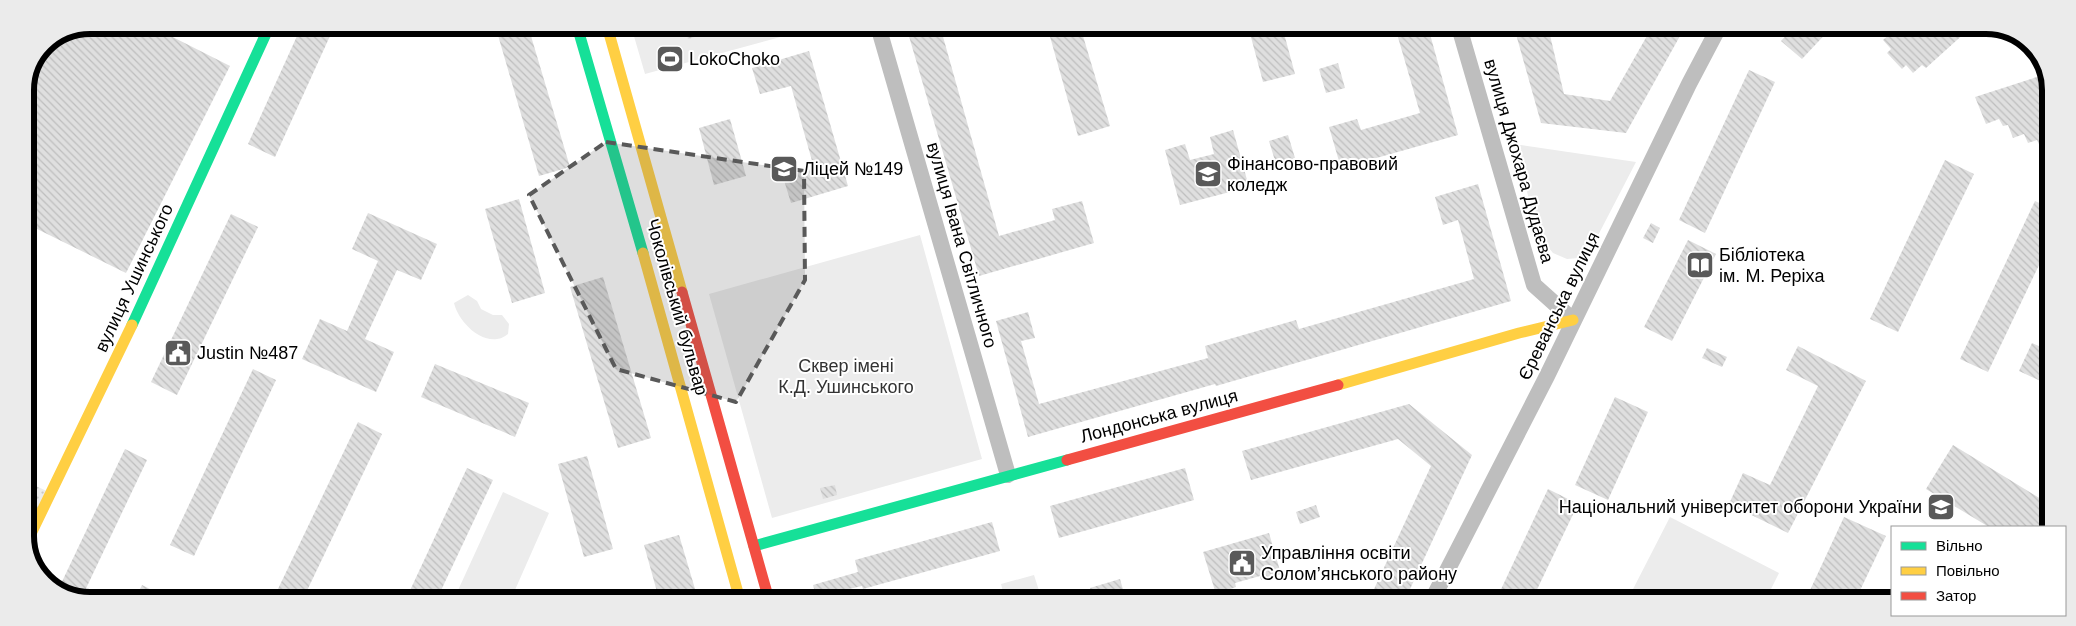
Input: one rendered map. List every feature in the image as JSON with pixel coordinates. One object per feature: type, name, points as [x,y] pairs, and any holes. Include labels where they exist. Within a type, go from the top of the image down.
[{"type":"street","name":"вулиця Ушинського","points":[[34,527],[148,291],[266,34]]},
{"type":"street","name":"Чоколівський бульвар","points":[[579,34],[665,330],[738,592]]},
{"type":"street","name":"Чоколівський бульвар","points":[[609,34],[767,592]]},
{"type":"street","name":"вулиця Івана Світличного","points":[[880,34],[1008,475]]},
{"type":"street","name":"вулиця Джохара Дудаєва","points":[[1461,34],[1534,285],[1573,320]]},
{"type":"street","name":"Єреванська вулиця","points":[[1436,592],[1544,381],[1715,34]]},
{"type":"street","name":"Лондонська вулиця","points":[[754,546],[1008,475],[1212,421],[1518,333],[1573,320]]},
{"type":"highlighted area","points":[[606,142],[804,171],[805,280],[736,402],[616,369],[529,195]]},
{"type":"green space","name":"LokoChoko","points":[[633,34],[792,34],[645,74]]},
{"type":"green space","points":[[1514,144],[1636,162],[1592,247],[1579,258],[1567,259],[1553,253],[1539,236]]},
{"type":"green space","name":"Сквер імені К.Д. Ушинського","points":[[920,235],[982,459],[772,518],[709,294]]},
{"type":"green space","points":[[468,295],[477,301],[481,309],[493,315],[502,315],[509,324],[508,334],[500,338],[490,339],[476,333],[464,323],[454,303]]},
{"type":"green space","points":[[34,485],[51,493],[34,524]]},
{"type":"green space","points":[[503,492],[549,513],[514,592],[457,592]]},
{"type":"green space","points":[[1670,517],[1779,573],[1770,592],[1632,592]]},
{"type":"green space","points":[[1034,575],[1039,592],[1003,592],[1001,584]]},
{"type":"building","points":[[167,34],[230,66],[126,273],[34,227],[35,79],[38,68],[50,50],[68,38],[79,35]]},
{"type":"building","points":[[298,34],[331,34],[275,157],[248,144]]},
{"type":"building","points":[[498,34],[530,34],[570,167],[539,176]]},
{"type":"building","points":[[686,34],[705,34],[688,39]]},
{"type":"building","points":[[908,34],[942,34],[999,236],[1055,220],[1052,209],[1082,201],[1094,243],[979,276]]},
{"type":"building","points":[[1049,34],[1082,34],[1110,126],[1078,136]]},
{"type":"building","points":[[1250,34],[1284,34],[1295,74],[1263,82]]},
{"type":"building","points":[[1397,34],[1430,34],[1458,135],[1341,168],[1329,127],[1357,119],[1361,130],[1420,113]]},
{"type":"building","points":[[1516,34],[1550,34],[1564,94],[1610,101],[1648,34],[1681,34],[1626,133],[1541,123]]},
{"type":"building","points":[[1788,34],[1825,34],[1802,59],[1781,41]]},
{"type":"building","points":[[1890,34],[1964,34],[1926,68],[1922,65],[1913,73],[1906,65],[1902,69],[1887,53],[1891,49],[1883,40]]},
{"type":"building","points":[[809,51],[848,186],[791,203],[783,177],[814,168],[791,86],[760,94],[752,68]]},
{"type":"building","points":[[1338,63],[1345,88],[1326,93],[1319,69]]},
{"type":"building","points":[[1749,70],[1775,82],[1705,233],[1679,220]]},
{"type":"building","points":[[2040,76],[2042,86],[2042,149],[2037,140],[2028,143],[2024,134],[2013,138],[2008,125],[2003,126],[1999,119],[1986,124],[1975,97]]},
{"type":"building","points":[[730,119],[746,176],[714,185],[699,128]]},
{"type":"building","name":"Фінансово-правовий коледж","points":[[1233,130],[1249,187],[1180,205],[1165,150],[1185,144],[1190,160],[1214,154],[1210,137]]},
{"type":"building","points":[[1288,135],[1295,158],[1276,164],[1269,141]]},
{"type":"building","points":[[1945,160],[1974,174],[1898,332],[1870,319]]},
{"type":"building","points":[[1478,184],[1511,301],[1216,386],[1215,384],[1028,437],[996,321],[1028,312],[1035,338],[1021,341],[1039,404],[1208,358],[1205,346],[1296,320],[1299,329],[1474,279],[1458,220],[1443,225],[1435,197]]},
{"type":"building","points":[[519,199],[545,293],[512,303],[485,209]]},
{"type":"building","points":[[2035,201],[2042,204],[2042,259],[1988,372],[1960,359]]},
{"type":"building","points":[[368,213],[437,244],[421,280],[397,270],[365,339],[394,352],[376,392],[302,359],[320,319],[347,331],[378,261],[352,249]]},
{"type":"building","points":[[231,214],[258,227],[177,395],[151,382]]},
{"type":"building","points":[[1651,223],[1660,228],[1653,243],[1643,238]]},
{"type":"building","points":[[1688,240],[1716,254],[1672,341],[1644,327]]},
{"type":"building","points":[[603,277],[651,438],[618,448],[570,287]]},
{"type":"building","points":[[2032,343],[2042,347],[2042,382],[2019,371]]},
{"type":"building","points":[[1798,346],[1866,381],[1788,533],[1729,504],[1743,473],[1770,485],[1818,386],[1786,370]]},
{"type":"building","points":[[1707,348],[1727,357],[1722,367],[1702,358]]},
{"type":"building","points":[[435,364],[529,403],[515,437],[421,397]]},
{"type":"building","points":[[253,369],[276,380],[194,556],[170,545]]},
{"type":"building","points":[[1615,397],[1648,412],[1608,500],[1575,485]]},
{"type":"building","points":[[1409,404],[1472,455],[1409,592],[1373,592],[1431,466],[1398,439],[1251,480],[1242,451]]},
{"type":"building","points":[[358,422],[382,434],[306,592],[277,591]]},
{"type":"building","points":[[1953,445],[2042,500],[2042,526],[1987,526],[1926,489]]},
{"type":"building","points":[[125,449],[147,460],[84,592],[61,584]]},
{"type":"building","points":[[587,456],[613,549],[584,557],[558,464]]},
{"type":"building","points":[[467,468],[493,480],[440,592],[409,592]]},
{"type":"building","points":[[1185,468],[1194,500],[1059,538],[1050,506]]},
{"type":"building","points":[[835,485],[837,495],[823,499],[820,488]]},
{"type":"building","points":[[1548,489],[1578,504],[1536,592],[1500,592]]},
{"type":"building","points":[[1316,505],[1320,517],[1300,524],[1296,512]]},
{"type":"building","points":[[1844,517],[1886,536],[1859,592],[1809,592]]},
{"type":"building","points":[[992,522],[1000,551],[863,589],[862,586],[849,589],[850,592],[815,592],[813,585],[858,572],[855,560]]},
{"type":"building","name":"Управління освіти Солом’янського району","points":[[1269,533],[1281,574],[1261,580],[1260,576],[1235,583],[1236,587],[1215,592],[1203,552]]},
{"type":"building","points":[[679,535],[696,592],[657,592],[644,545]]},
{"type":"building","points":[[1120,579],[1124,592],[1091,592],[1090,588]]},
{"type":"building","points":[[142,585],[156,592],[138,592]]},
{"type":"traffic: fast","points":[[132,325],[266,34]]},
{"type":"traffic: fast","points":[[579,34],[643,253]]},
{"type":"traffic: fast","points":[[754,546],[1067,460]]},
{"type":"traffic: slow","points":[[609,34],[682,292]]},
{"type":"traffic: slow","points":[[643,253],[738,592]]},
{"type":"traffic: slow","points":[[1338,385],[1519,333],[1573,320]]},
{"type":"traffic: slow","points":[[34,527],[132,325]]},
{"type":"traffic: jam","points":[[682,292],[767,592]]},
{"type":"traffic: jam","points":[[1067,460],[1338,385]]},
{"type":"place","name":"LokoChoko","points":[[670,59]]},
{"type":"place","name":"Ліцей №149","points":[[784,169]]},
{"type":"place","name":"Фінансово-правовий коледж","points":[[1208,174]]},
{"type":"place","name":"Бібліотека ім. М. Реріха","points":[[1700,265]]},
{"type":"place","name":"Justin №487","points":[[178,353]]},
{"type":"place","name":"Національний університет оборони України","points":[[1941,507]]},
{"type":"place","name":"Управління освіти Солом’янського району","points":[[1242,563]]}]
